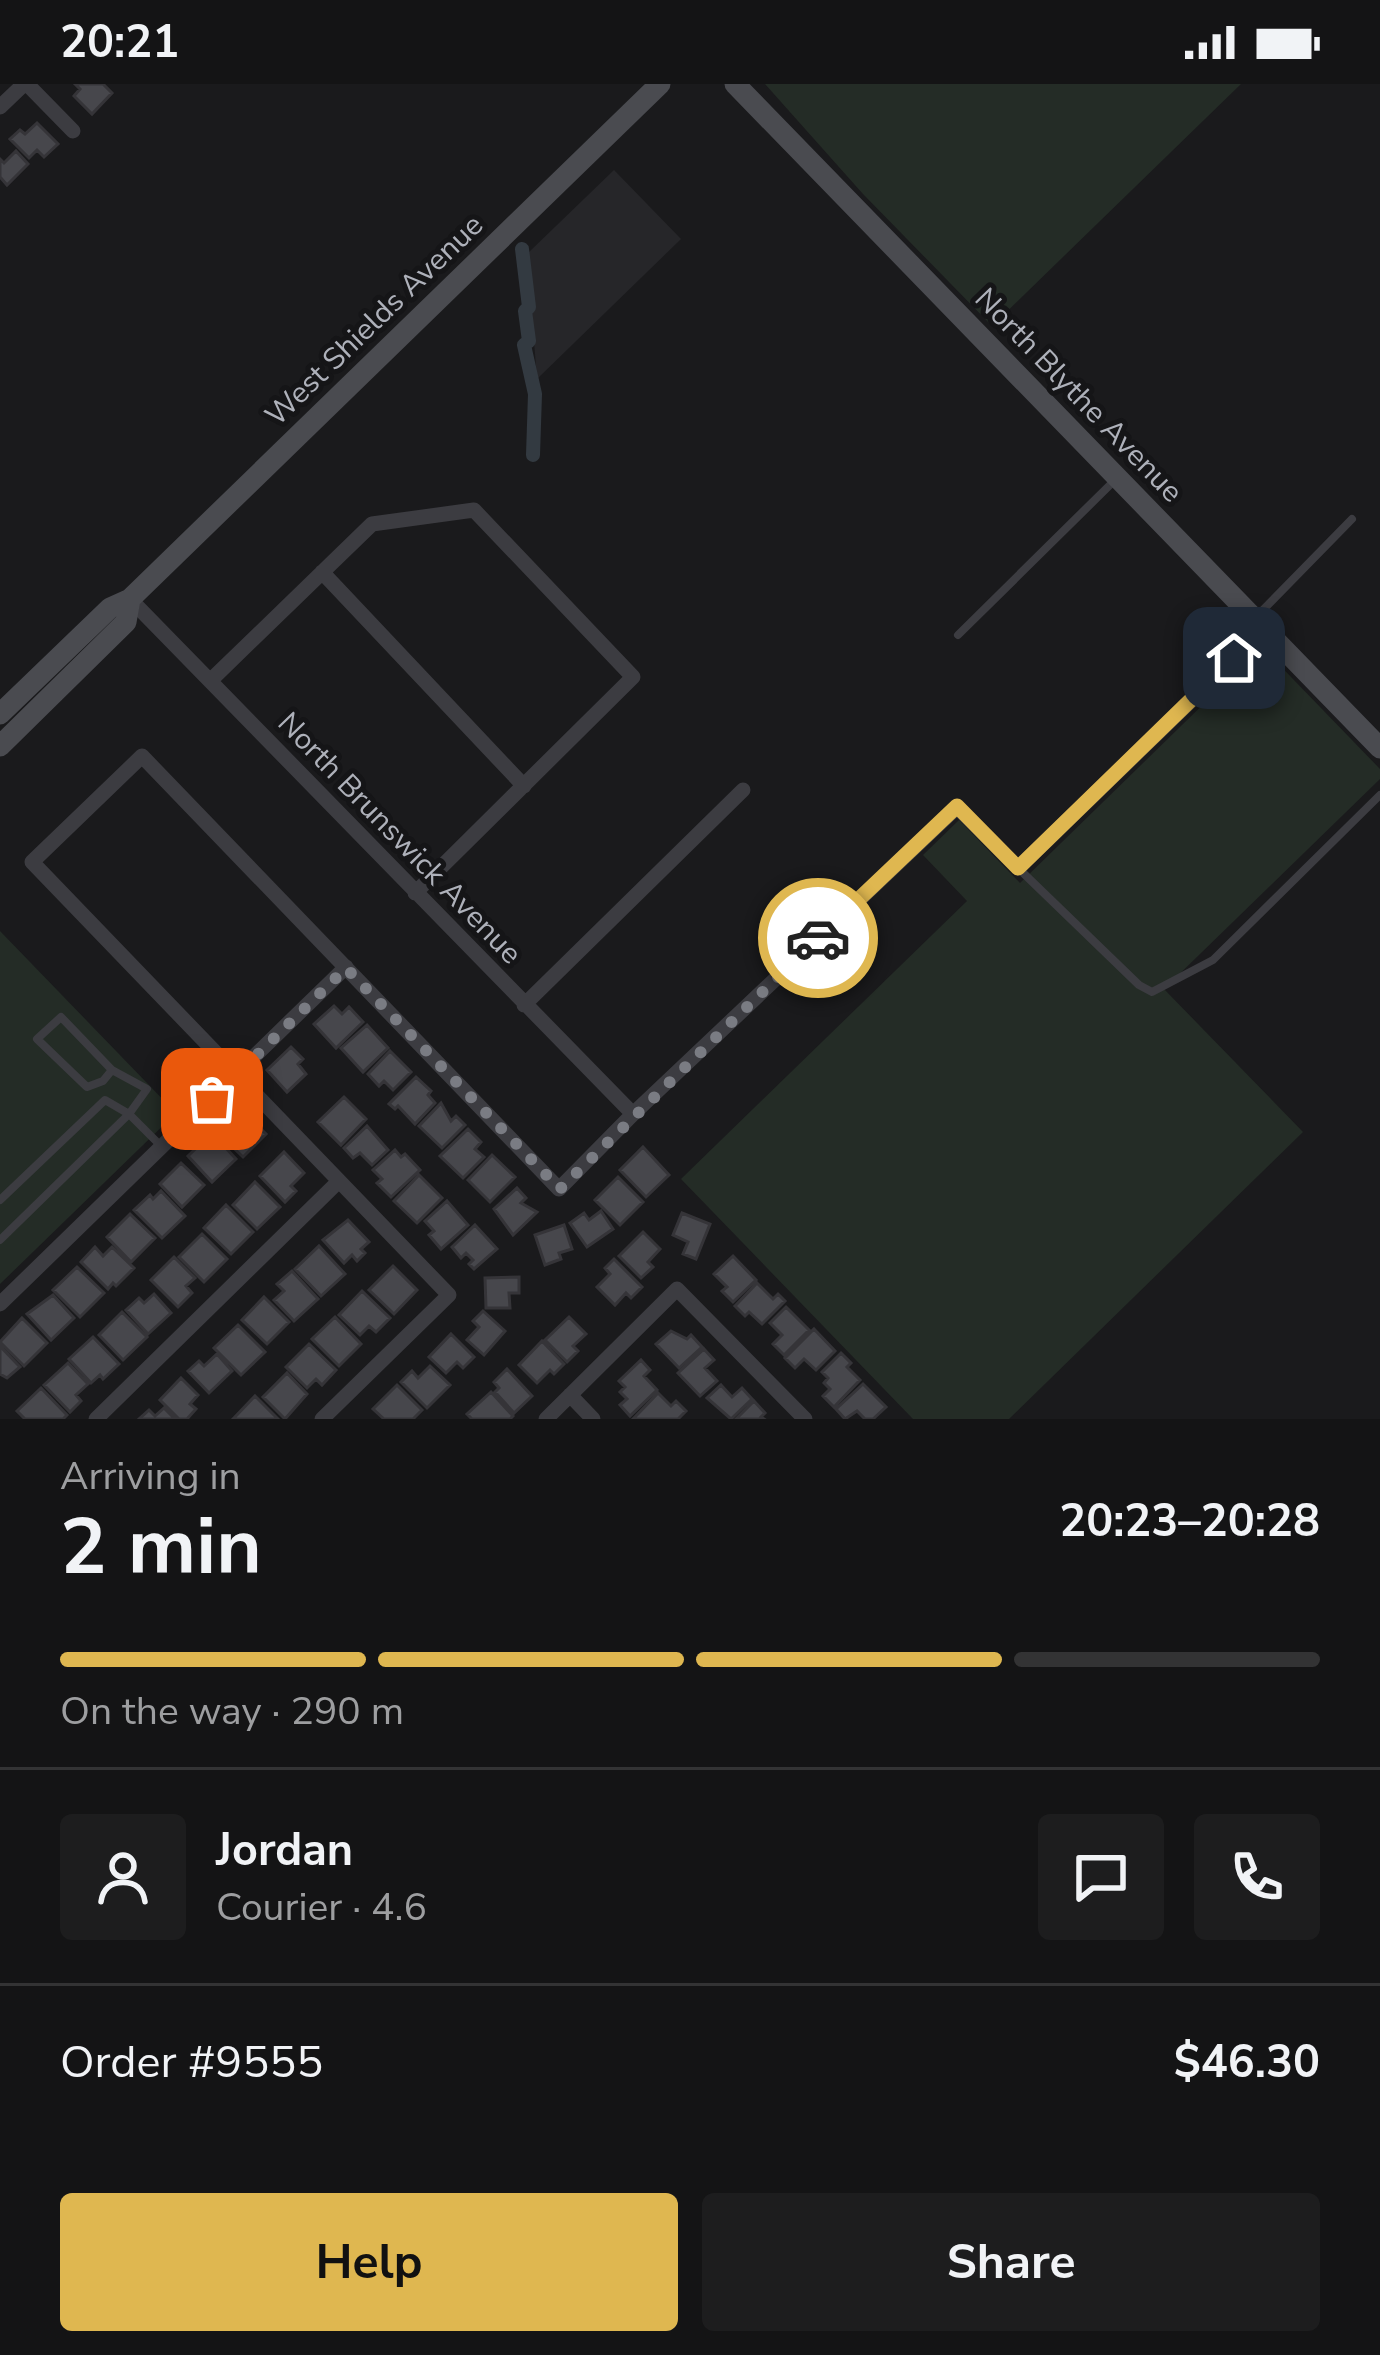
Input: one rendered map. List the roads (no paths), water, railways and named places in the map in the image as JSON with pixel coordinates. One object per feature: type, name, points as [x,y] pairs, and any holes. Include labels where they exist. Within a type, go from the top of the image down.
[{"type":"street","points":[[0,107],[25,84],[73,131]]},
{"type":"street","name":"West Shields Avenue","points":[[0,714],[110,608],[130,598],[660,84]]},
{"type":"street","name":"North Blythe Avenue","points":[[735,84],[1380,748]]},
{"type":"street","points":[[210,681],[372,524],[474,511],[633,677],[415,893]]},
{"type":"street","points":[[322,572],[524,785]]},
{"type":"street","name":"West Shields Avenue","points":[[0,746],[126,622],[130,598]]},
{"type":"street","name":"North Brunswick Avenue","points":[[130,598],[632,1114]]},
{"type":"street","points":[[322,1419],[449,1295],[32,862],[142,756],[560,1189],[632,1114],[957,806],[1018,868],[1260,623]]},
{"type":"street","points":[[524,1005],[743,790]]},
{"type":"street","points":[[0,1304],[346,968]]},
{"type":"street","points":[[96,1419],[339,1181]]},
{"type":"street","points":[[546,1419],[677,1289],[805,1419]]},
{"type":"street","points":[[570,1395],[593,1419]]},
{"type":"lane","points":[[958,635],[1118,477]]},
{"type":"lane","points":[[1260,623],[1352,519]]},
{"type":"lane","points":[[1018,868],[1138,985],[1152,992],[1214,960],[1380,795]]},
{"type":"lane","points":[[0,1240],[129,1114],[147,1089],[112,1070],[61,1017],[37,1040],[87,1087],[103,1081],[112,1070]]},
{"type":"lane","points":[[0,1200],[105,1100],[129,1114],[162,1147]]},
{"type":"waterway","points":[[522,249],[529,307],[525,311],[529,341],[524,345],[535,394],[533,455]]}]
